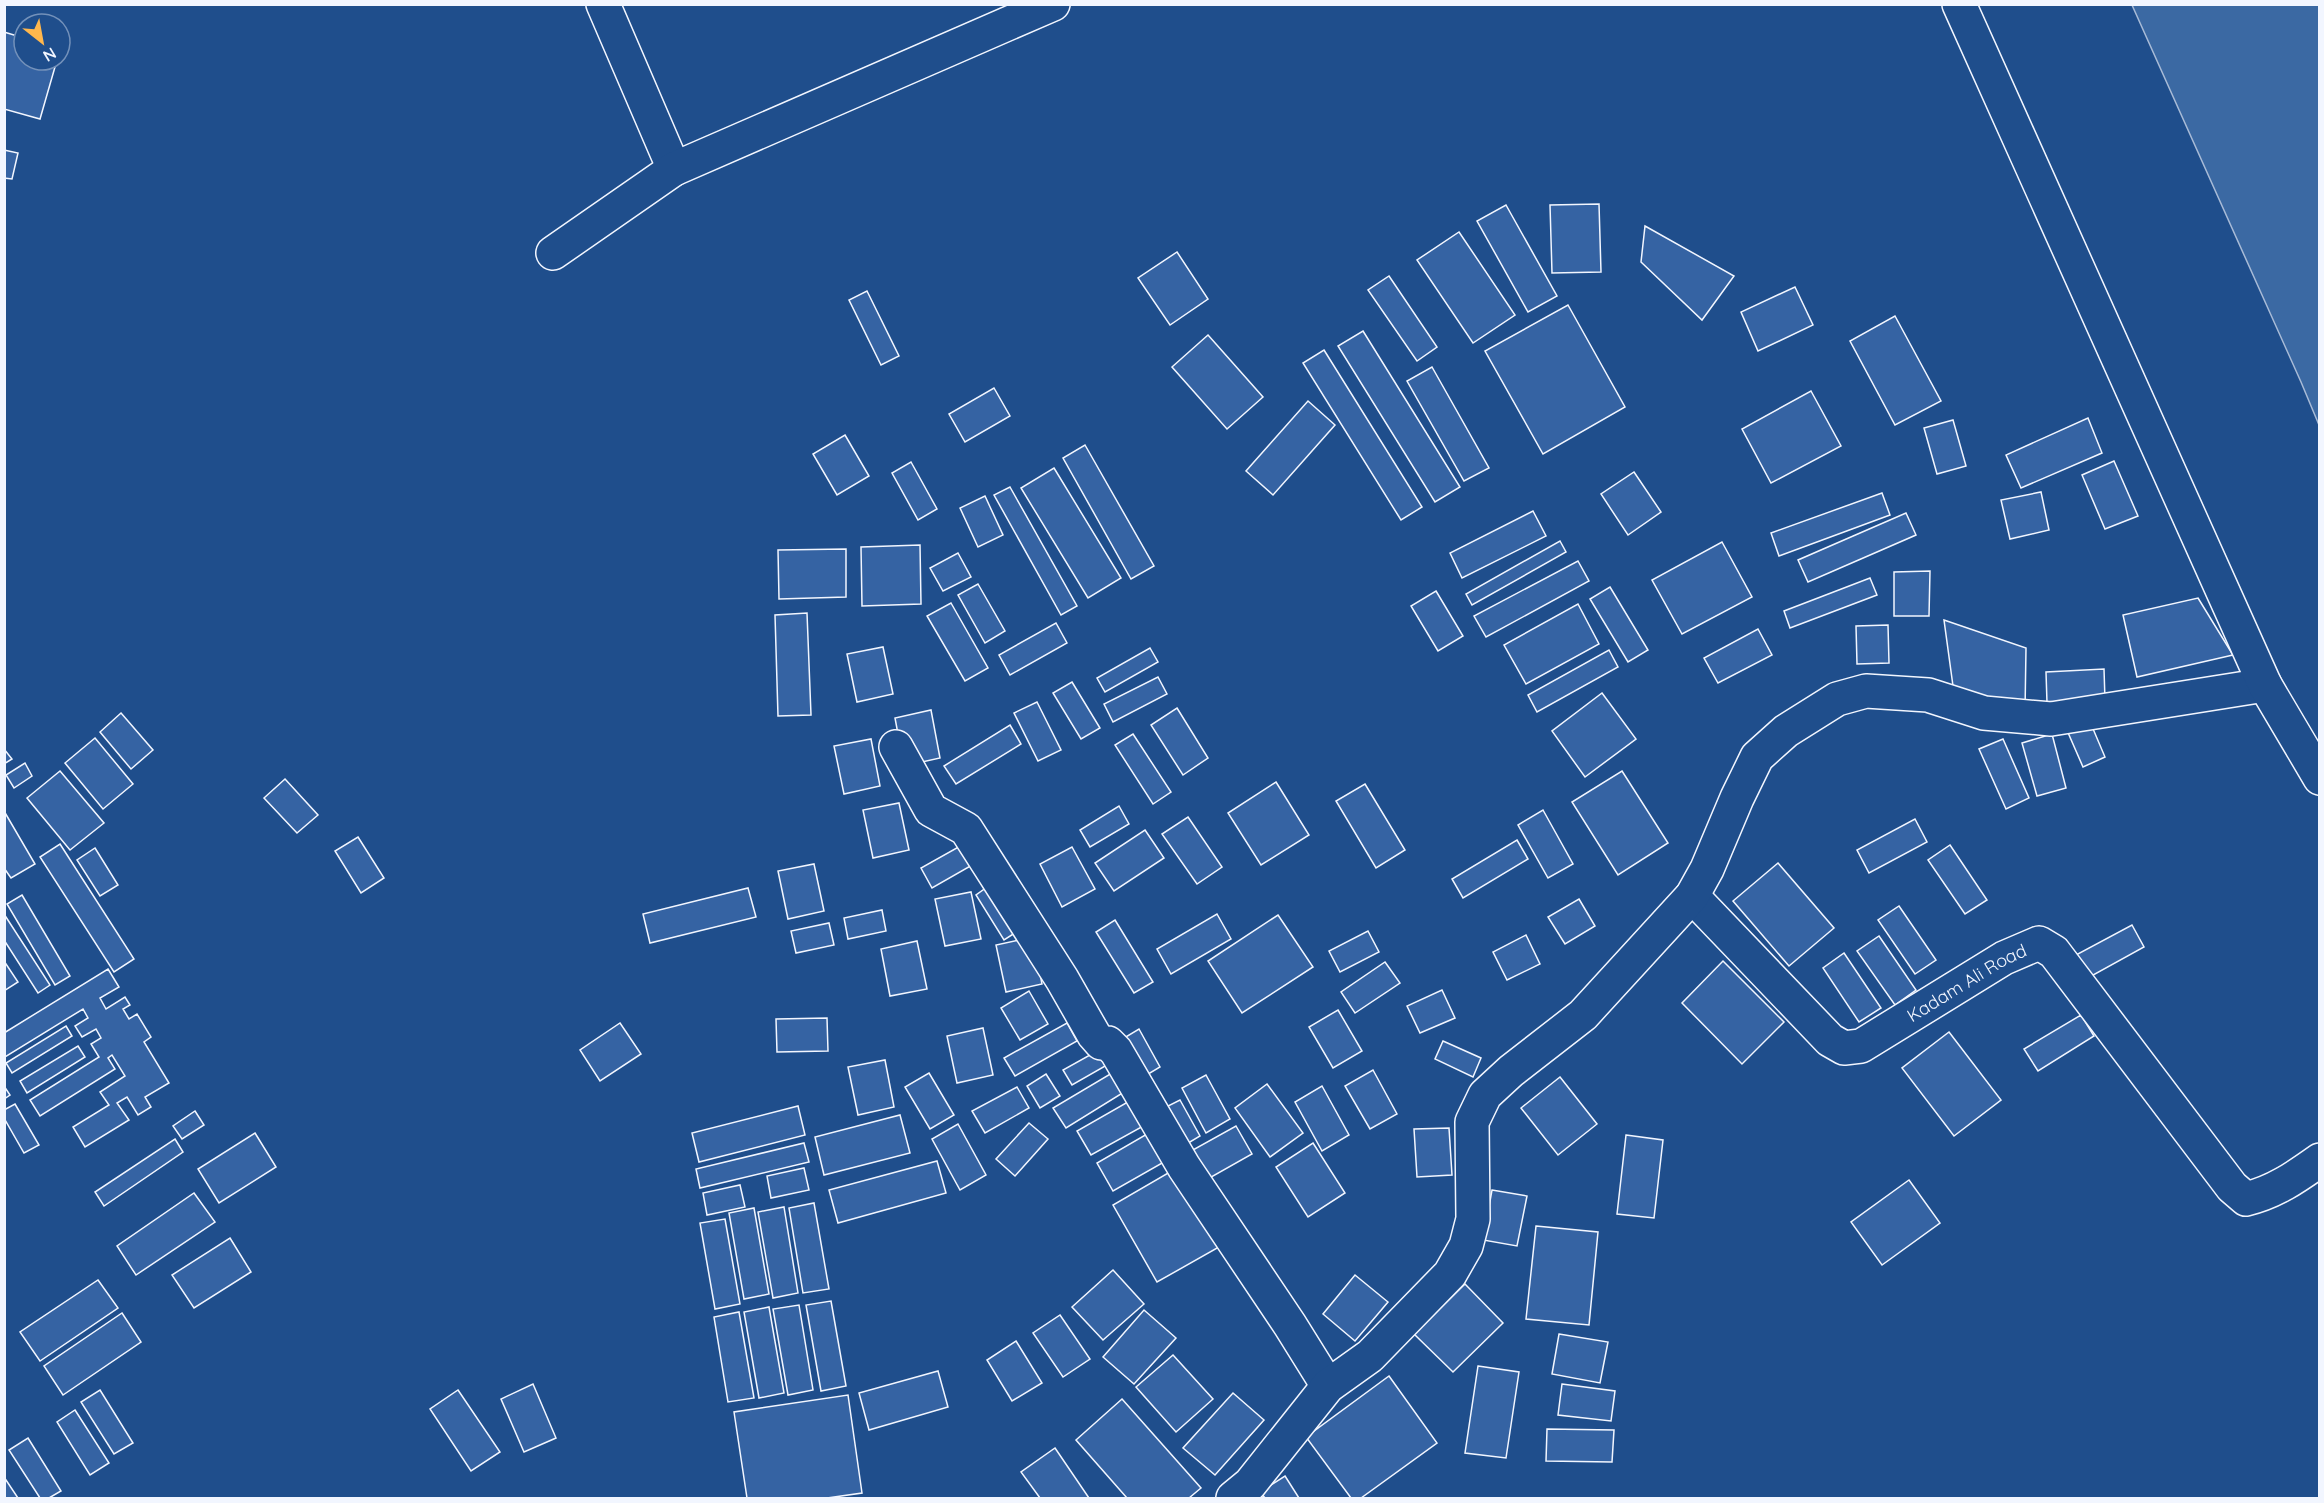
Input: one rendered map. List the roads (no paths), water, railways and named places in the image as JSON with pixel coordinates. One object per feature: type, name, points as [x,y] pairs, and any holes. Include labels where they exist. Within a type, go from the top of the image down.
[{"type":"street","points":[[603,4],[674,170]]},
{"type":"street","points":[[553,253],[674,170],[1053,4]]},
{"type":"street","points":[[1959,4],[2265,684],[2319,778]]},
{"type":"street","points":[[1233,1498],[1250,1484],[1328,1386],[1370,1356],[1450,1274],[1466,1246],[1473,1219],[1472,1122],[1485,1095],[1511,1071],[1583,1015],[1692,896],[1707,869],[1757,757],[1786,731],[1837,699],[1866,691],[1928,695],[1984,712],[2051,720],[2265,684]]},
{"type":"street","points":[[896,747],[931,810],[966,829],[1062,980],[1094,1035],[1101,1043],[1108,1043],[1116,1051],[1184,1167],[1328,1386]]},
{"type":"street","name":"Kadam Ali Road","points":[[1692,896],[1830,1040],[1845,1048],[1861,1046],[2004,958],[2039,943],[2054,952],[2232,1187],[2246,1199],[2262,1195],[2286,1184],[2319,1160]]},
{"type":"water","points":[[2132,5],[2319,5],[2319,425],[2301,382]]}]
